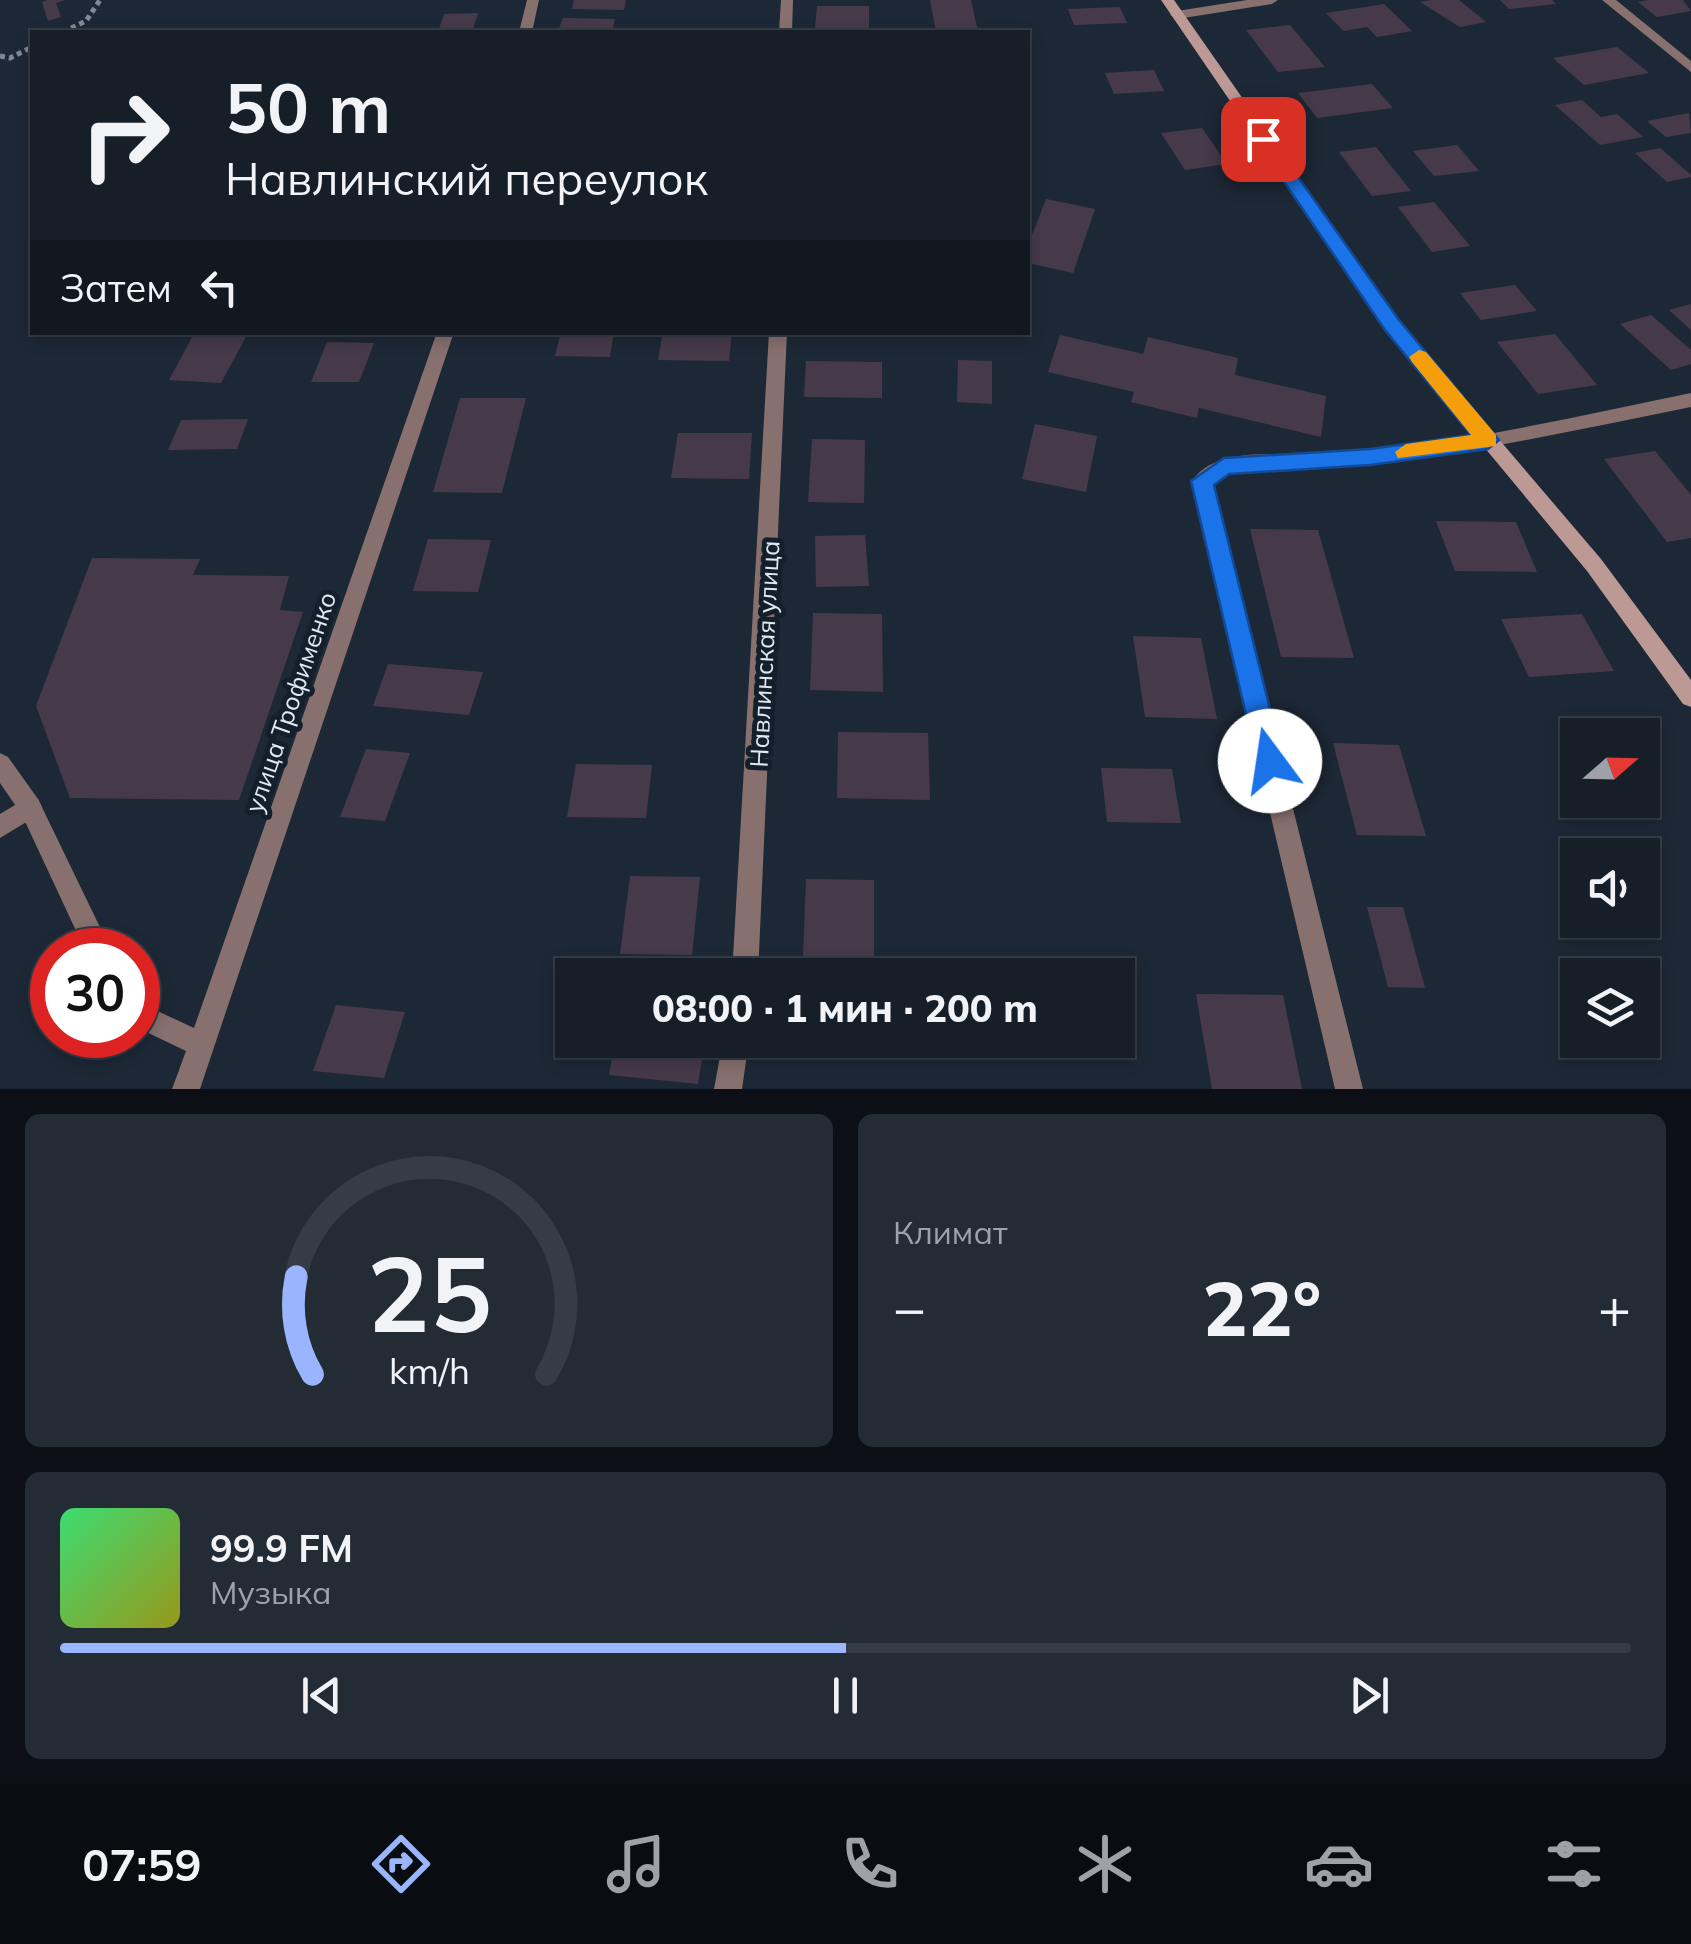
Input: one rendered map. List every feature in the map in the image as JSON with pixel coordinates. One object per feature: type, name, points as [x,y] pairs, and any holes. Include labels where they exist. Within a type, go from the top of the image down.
[{"type":"street","points":[[526,30],[533,0]]},
{"type":"street","points":[[786,30],[787,0]]},
{"type":"street","points":[[1172,8],[1272,0]]},
{"type":"street","points":[[1608,0],[1691,68]]},
{"type":"street","points":[[1172,8],[1392,325],[1594,565],[1691,698]]},
{"type":"street","name":"улица Трофименко","points":[[186,1089],[445,335]]},
{"type":"street","name":"Навлинская улица","points":[[747,958],[778,335]]},
{"type":"street","points":[[1349,1089],[1202,481],[1224,466],[1370,457],[1488,440],[1691,400]]},
{"type":"street","points":[[0,764],[30,806],[88,928]]},
{"type":"street","points":[[0,827],[30,806]]},
{"type":"street","points":[[160,1025],[201,1045]]},
{"type":"street","points":[[728,1089],[733,1058]]},
{"type":"path","points":[[68,30],[86,22],[100,0]]},
{"type":"path","points":[[0,56],[10,58],[30,48]]},
{"type":"building","points":[[65,0],[56,3],[61,17],[48,21],[42,2]]},
{"type":"building","points":[[574,0],[626,0],[624,10],[572,9]]},
{"type":"building","points":[[930,0],[971,0],[978,30],[936,30]]},
{"type":"building","points":[[1459,0],[1486,22],[1460,27],[1420,2]]},
{"type":"building","points":[[1500,0],[1552,0],[1556,4],[1509,9]]},
{"type":"building","points":[[1683,0],[1691,11],[1657,17],[1638,2]]},
{"type":"building","points":[[1384,4],[1412,31],[1377,37],[1367,27],[1344,31],[1326,13]]},
{"type":"building","points":[[817,6],[869,6],[869,29],[815,28]]},
{"type":"building","points":[[1120,7],[1127,23],[1074,25],[1068,9]]},
{"type":"building","points":[[478,13],[473,30],[439,30],[444,14]]},
{"type":"building","points":[[563,18],[615,19],[612,30],[558,30]]},
{"type":"building","points":[[1290,25],[1325,67],[1278,72],[1246,30]]},
{"type":"building","points":[[1617,47],[1649,73],[1584,85],[1553,58]]},
{"type":"building","points":[[1154,70],[1164,91],[1114,94],[1105,73]]},
{"type":"building","points":[[1372,84],[1393,108],[1317,118],[1298,93]]},
{"type":"building","points":[[1582,100],[1601,117],[1617,114],[1643,137],[1600,145],[1555,105]]},
{"type":"building","points":[[1689,113],[1691,133],[1666,137],[1647,121]]},
{"type":"building","points":[[1202,128],[1227,164],[1185,170],[1161,133]]},
{"type":"building","points":[[1457,145],[1479,171],[1434,176],[1413,151]]},
{"type":"building","points":[[1376,147],[1411,191],[1372,196],[1339,152]]},
{"type":"building","points":[[1660,148],[1691,177],[1667,182],[1635,153]]},
{"type":"building","points":[[1046,199],[1095,209],[1073,273],[1030,263],[1030,240]]},
{"type":"building","points":[[1434,202],[1470,246],[1432,252],[1398,207]]},
{"type":"building","points":[[1515,285],[1537,311],[1481,320],[1460,293]]},
{"type":"building","points":[[1691,304],[1691,330],[1669,310]]},
{"type":"building","points":[[1651,315],[1691,350],[1691,364],[1671,370],[1620,324]]},
{"type":"building","points":[[1555,334],[1597,385],[1538,394],[1497,342]]},
{"type":"building","points":[[193,335],[247,335],[221,383],[169,380]]},
{"type":"building","points":[[560,335],[614,335],[610,357],[555,356]]},
{"type":"building","points":[[662,335],[732,335],[729,361],[658,360]]},
{"type":"building","points":[[1060,335],[1143,354],[1148,337],[1238,358],[1235,375],[1326,396],[1321,437],[1199,408],[1197,418],[1131,402],[1134,392],[1048,372]]},
{"type":"building","points":[[327,342],[374,343],[359,382],[311,382]]},
{"type":"building","points":[[958,360],[992,361],[992,404],[957,402]]},
{"type":"building","points":[[806,361],[882,362],[882,398],[804,397]]},
{"type":"building","points":[[460,398],[526,398],[502,493],[433,492]]},
{"type":"building","points":[[248,419],[237,449],[168,450],[181,420]]},
{"type":"building","points":[[1035,424],[1097,436],[1086,492],[1022,479]]},
{"type":"building","points":[[678,433],[752,433],[749,479],[671,478]]},
{"type":"building","points":[[812,439],[865,440],[864,503],[808,502]]},
{"type":"building","points":[[1655,451],[1691,495],[1691,538],[1667,542],[1604,459]]},
{"type":"building","points":[[1436,521],[1516,522],[1537,572],[1455,571]]},
{"type":"building","points":[[1250,529],[1318,530],[1354,658],[1281,657]]},
{"type":"building","points":[[865,535],[869,586],[816,587],[815,536]]},
{"type":"building","points":[[428,539],[491,540],[478,592],[413,591]]},
{"type":"building","points":[[92,558],[200,559],[193,575],[289,576],[280,610],[303,612],[239,800],[70,798],[36,706]]},
{"type":"building","points":[[813,613],[882,614],[883,692],[810,690]]},
{"type":"building","points":[[1582,614],[1614,671],[1529,677],[1501,619]]},
{"type":"building","points":[[1133,636],[1201,638],[1217,719],[1145,717]]},
{"type":"building","points":[[388,664],[483,672],[469,715],[373,706]]},
{"type":"building","points":[[838,732],[928,733],[930,800],[837,798]]},
{"type":"building","points":[[1333,743],[1399,745],[1426,836],[1357,835]]},
{"type":"building","points":[[366,749],[410,753],[385,821],[340,817]]},
{"type":"building","points":[[576,764],[652,765],[646,818],[567,817]]},
{"type":"building","points":[[1101,768],[1172,769],[1181,823],[1107,822]]},
{"type":"building","points":[[630,876],[700,877],[692,955],[620,954]]},
{"type":"building","points":[[806,879],[874,880],[874,958],[803,957]]},
{"type":"building","points":[[1367,907],[1403,907],[1425,988],[1388,987]]},
{"type":"building","points":[[1196,994],[1283,995],[1302,1089],[1212,1089]]},
{"type":"building","points":[[336,1005],[405,1012],[384,1078],[313,1071]]},
{"type":"building","points":[[612,1058],[702,1058],[698,1084],[609,1075]]},
{"type":"slow traffic","points":[[1406,452],[1488,440],[1419,357]]},
{"type":"route","points":[[1263,139],[1392,325],[1488,440],[1370,457],[1224,466],[1202,481],[1202,494],[1270,761]]}]
